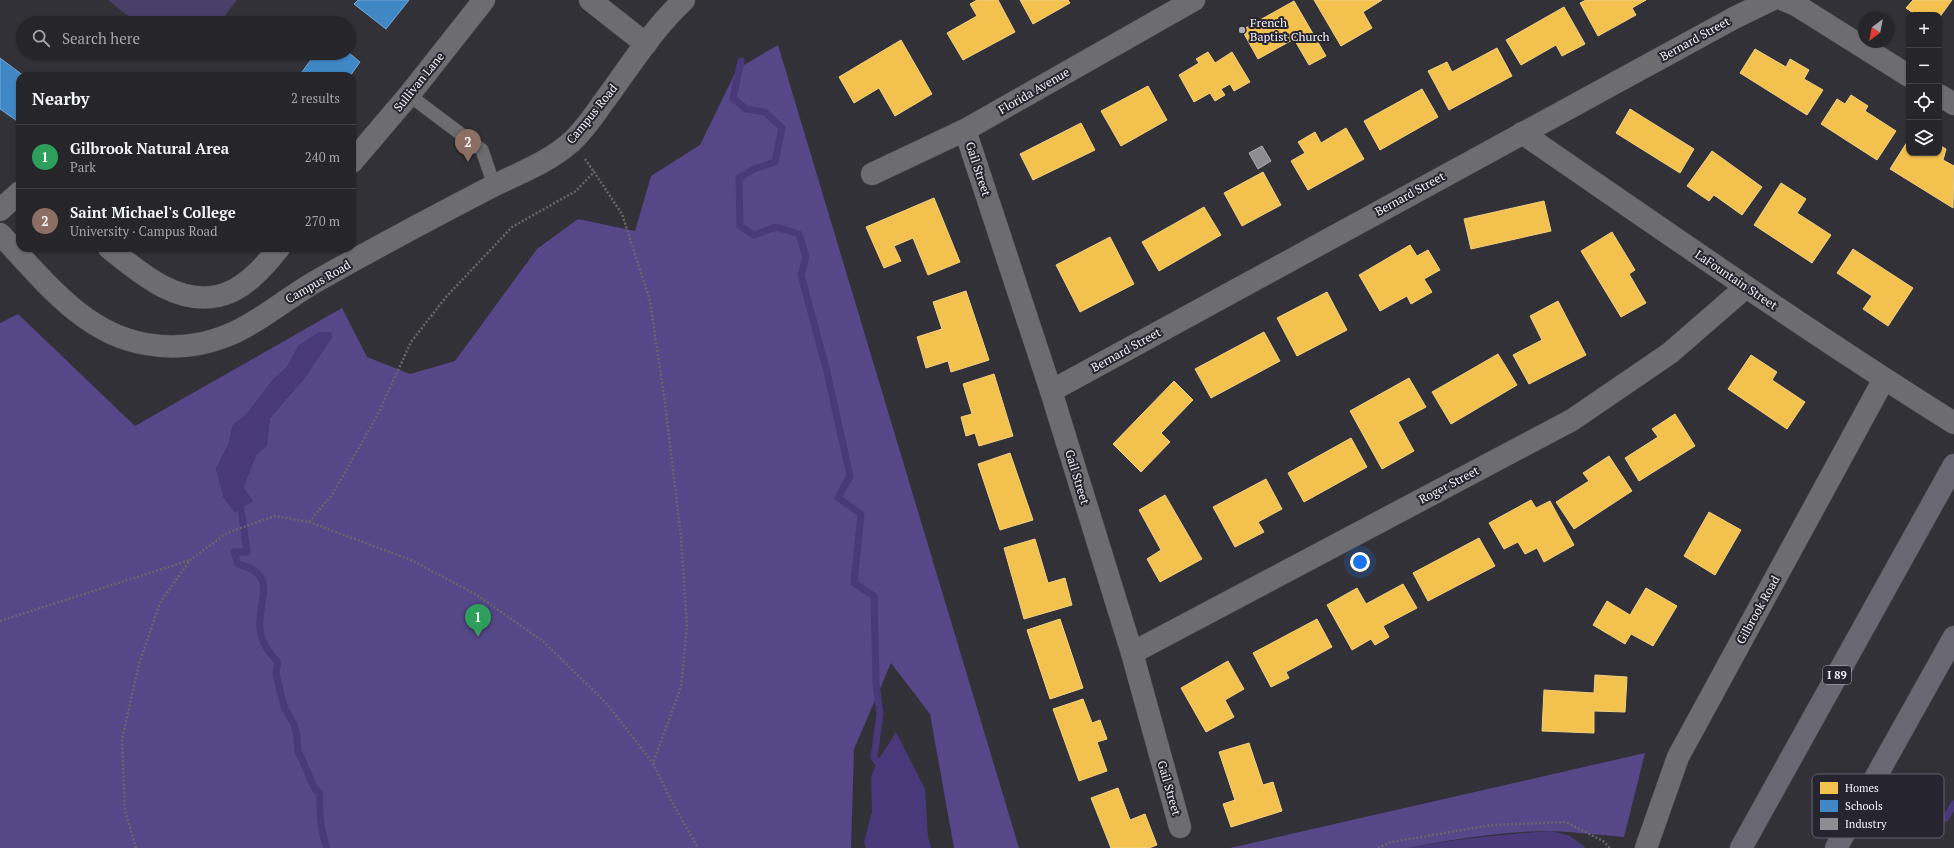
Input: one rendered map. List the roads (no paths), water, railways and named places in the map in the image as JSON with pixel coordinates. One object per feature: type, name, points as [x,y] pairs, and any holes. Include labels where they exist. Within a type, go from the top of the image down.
[{"type":"highway","name":"I 89","points":[[1741,848],[1954,465]]},
{"type":"highway","points":[[1877,774],[1954,636]]},
{"type":"highway","points":[[1836,848],[1842,838]]},
{"type":"street","name":"Sullivan Lane","points":[[356,157],[409,95],[484,0]]},
{"type":"street","points":[[590,0],[646,44]]},
{"type":"street","name":"Campus Road","points":[[17,252],[69,306],[99,327],[123,338],[146,344],[171,346],[195,345],[216,340],[240,330],[318,280],[494,186],[556,155],[572,142],[646,44],[684,0]]},
{"type":"street","name":"Florida Avenue","points":[[872,174],[965,130],[1194,0]]},
{"type":"street","name":"Bernard Street","points":[[1051,391],[1522,133],[1734,18],[1771,0]]},
{"type":"street","points":[[1784,0],[1906,74]]},
{"type":"street","points":[[1942,97],[1954,104]]},
{"type":"street","name":"Gail Street","points":[[965,130],[1051,391],[1132,653],[1180,827]]},
{"type":"street","name":"LaFountain Street","points":[[1522,133],[1746,287],[1884,379],[1954,423]]},
{"type":"street","points":[[0,210],[16,196]]},
{"type":"street","name":"Campus Road","points":[[0,234],[16,251]]},
{"type":"street","points":[[114,252],[150,281],[183,294],[200,297],[218,296],[235,290],[264,266],[276,252]]},
{"type":"street","name":"Roger Street","points":[[1132,653],[1572,420],[1670,353],[1746,287]]},
{"type":"street","name":"Gilbrook Road","points":[[1646,848],[1678,756],[1884,379]]},
{"type":"lane","points":[[409,95],[482,150],[494,186]]},
{"type":"waterway","points":[[741,61],[733,98],[746,109],[765,112],[782,128],[775,162],[754,169],[739,178],[740,226],[754,235],[776,227],[799,234],[806,257],[801,275],[826,368],[850,476],[838,498],[861,514],[854,583],[874,596],[876,684],[880,714],[874,757],[877,762]]},
{"type":"waterway","points":[[241,509],[247,552],[234,552],[238,564],[251,569],[259,575],[263,582],[264,590],[260,619],[262,640],[266,648],[278,662],[276,674],[285,709],[294,724],[297,736],[298,751],[315,789],[320,793],[320,821],[327,848]]},
{"type":"waterway","points":[[1946,818],[1954,804]]},
{"type":"place","name":"French Baptist Church","points":[[1242,30]]},
{"type":"place","name":"Saint Michael's College","points":[[468,162]]},
{"type":"place","name":"Gilbrook Natural Area","points":[[478,637]]}]
